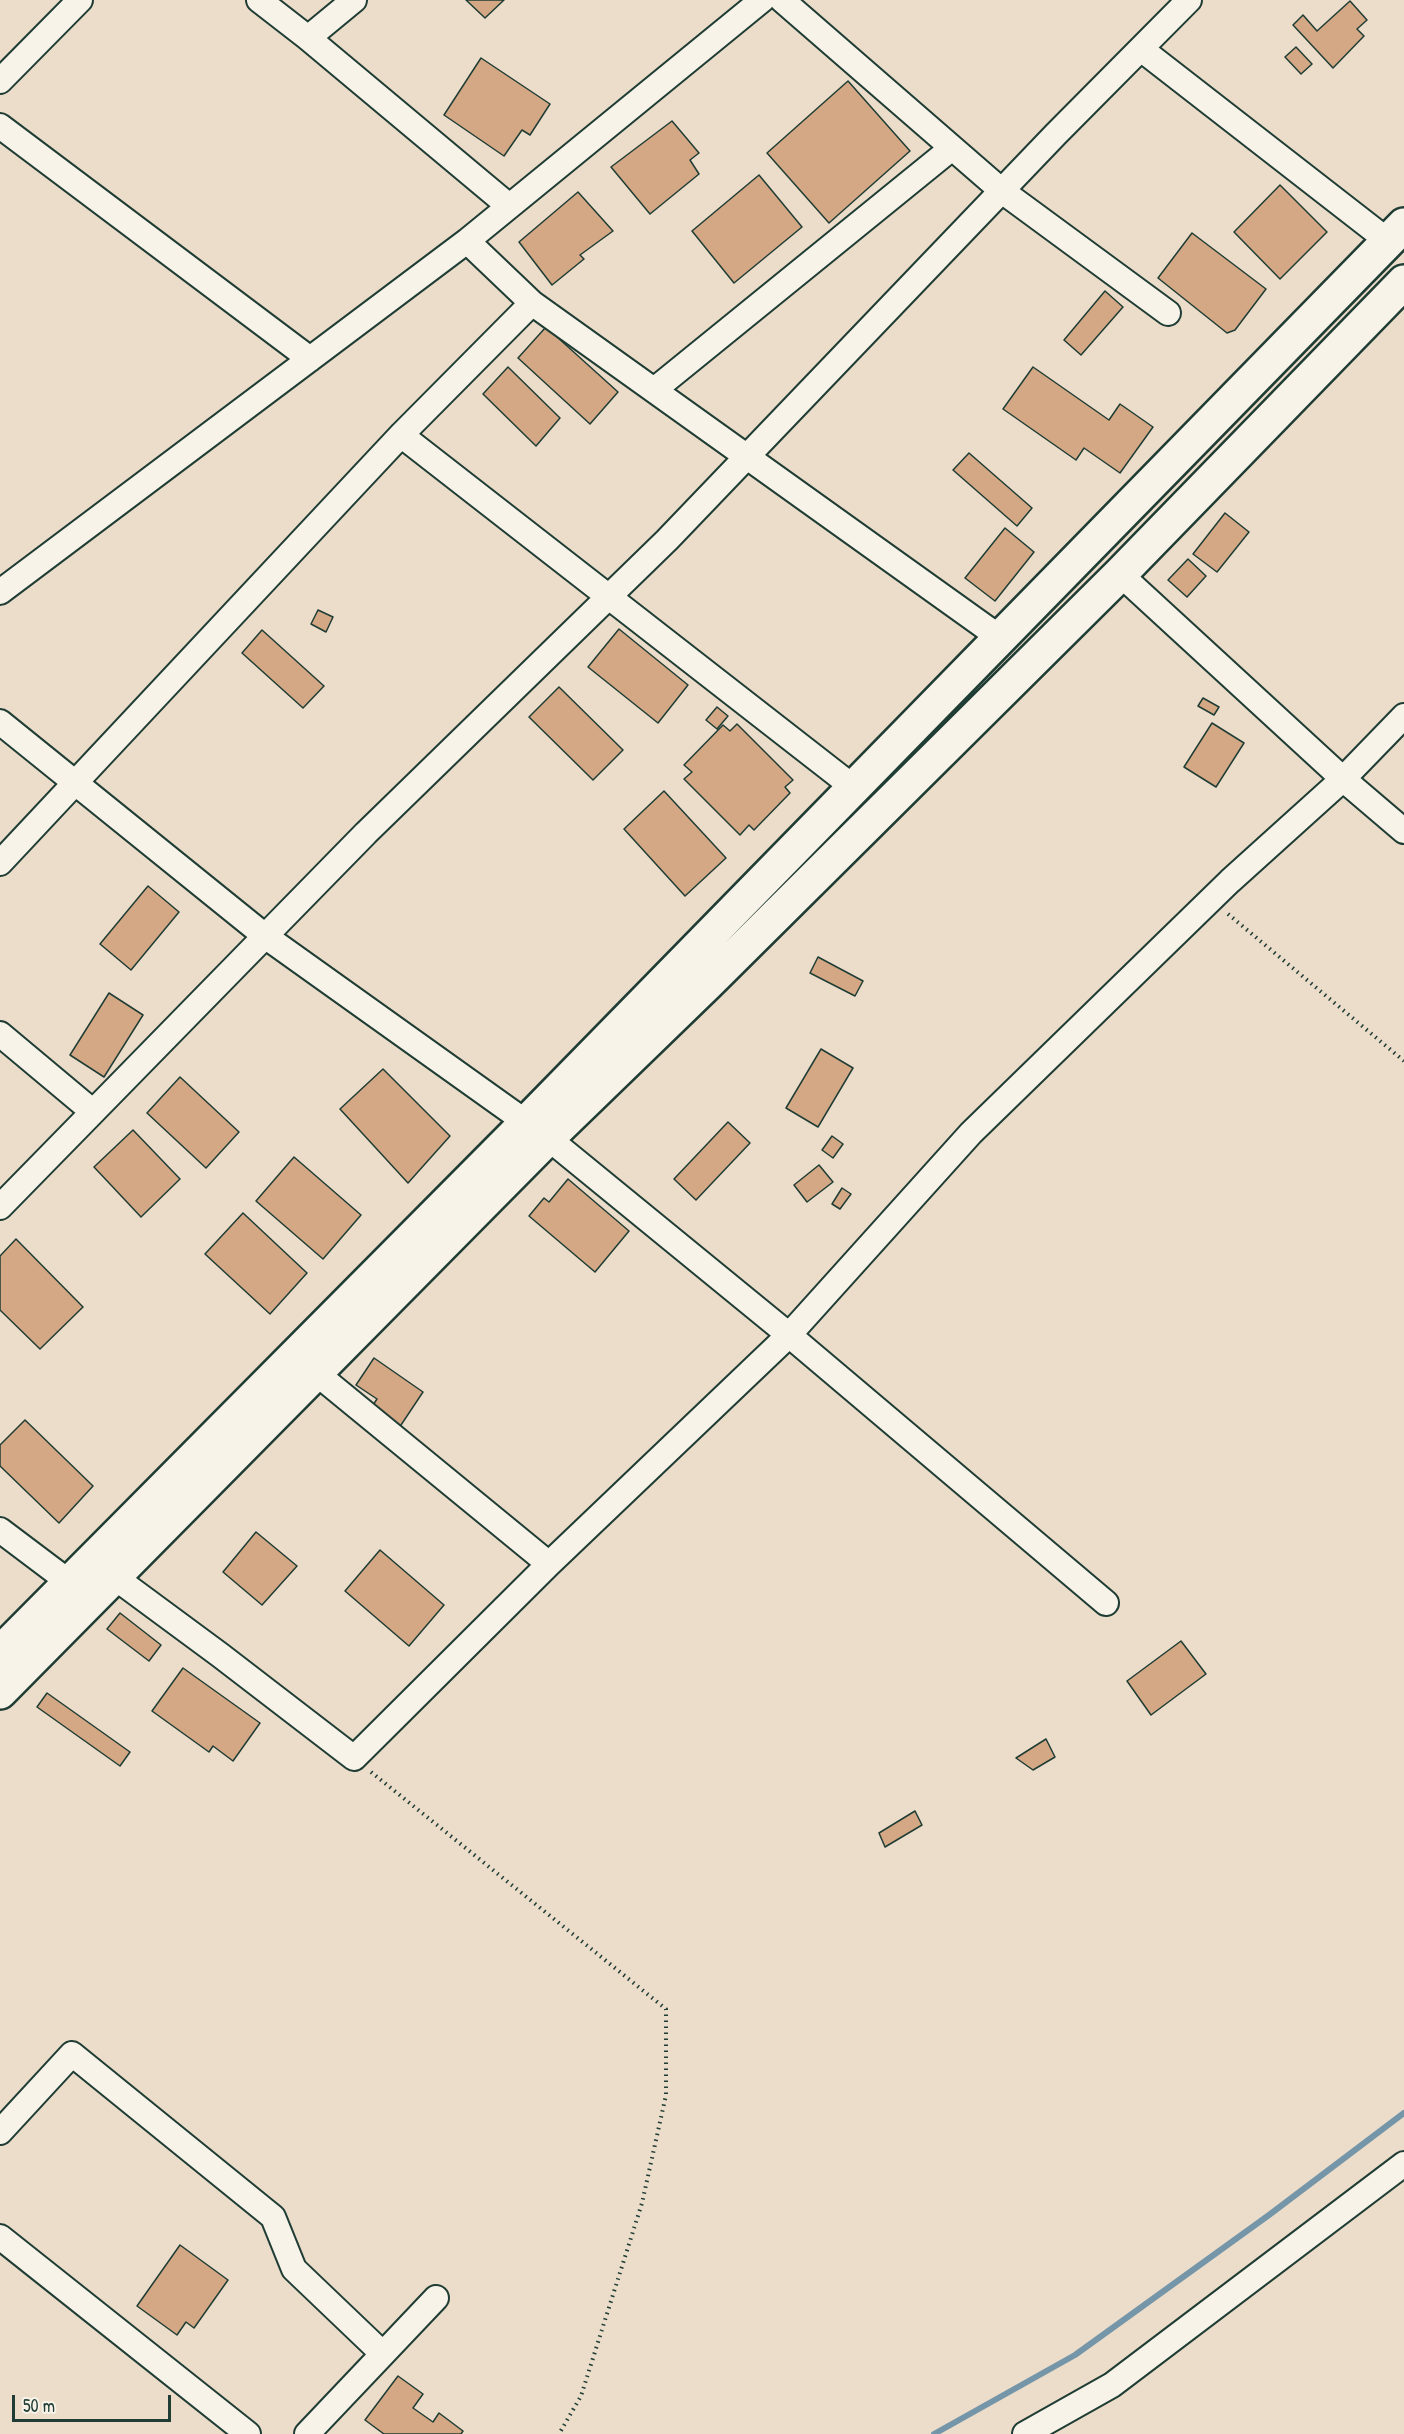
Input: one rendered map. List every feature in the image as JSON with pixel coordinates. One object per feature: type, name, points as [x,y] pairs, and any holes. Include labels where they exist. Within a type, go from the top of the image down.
[{"type":"street","points":[[0,81],[80,0]]},
{"type":"street","points":[[259,0],[308,38],[509,206]]},
{"type":"street","points":[[308,38],[354,0]]},
{"type":"street","points":[[0,592],[467,241],[762,0]]},
{"type":"street","points":[[782,0],[1002,191],[1168,313]]},
{"type":"street","points":[[1,1203],[265,936],[747,457],[1189,0]]},
{"type":"street","points":[[0,1692],[316,1373],[853,787],[1396,233],[1140,49]]},
{"type":"street","points":[[0,126],[310,359]]},
{"type":"street","points":[[654,390],[952,148]]},
{"type":"street","points":[[467,241],[532,303],[999,637]]},
{"type":"street","points":[[0,1653],[69,1582],[538,1130],[708,983],[1400,294]]},
{"type":"street","points":[[0,863],[400,435],[532,303]]},
{"type":"street","points":[[400,435],[853,787]]},
{"type":"street","points":[[1120,574],[1343,779],[1404,831]]},
{"type":"street","points":[[113,1576],[220,1654],[354,1758],[549,1564],[789,1335],[971,1133],[1211,900],[1343,779],[1404,716]]},
{"type":"street","points":[[0,722],[265,936],[538,1130],[789,1335],[1106,1603]]},
{"type":"street","points":[[0,1034],[92,1111]]},
{"type":"street","points":[[316,1373],[549,1564]]},
{"type":"street","points":[[0,1530],[69,1582]]},
{"type":"street","points":[[0,2132],[72,2054],[273,2217],[294,2269],[383,2354]]},
{"type":"street","points":[[1024,2434],[1112,2385],[1404,2164]]},
{"type":"street","points":[[0,2237],[248,2434]]},
{"type":"street","points":[[307,2434],[436,2298]]},
{"type":"path","points":[[1211,900],[1404,1061]]},
{"type":"path","points":[[354,1758],[666,2010],[666,2095],[642,2203],[581,2396],[560,2434]]},
{"type":"building","points":[[466,0],[504,0],[485,18]]},
{"type":"building","points":[[1350,1],[1367,20],[1357,29],[1364,36],[1333,68],[1293,25],[1303,15],[1317,31]]},
{"type":"building","points":[[1296,47],[1312,64],[1301,74],[1285,57]]},
{"type":"building","points":[[481,58],[550,104],[530,135],[522,130],[504,156],[444,115]]},
{"type":"building","points":[[848,81],[910,151],[829,223],[767,153]]},
{"type":"building","points":[[672,121],[699,153],[690,160],[699,174],[650,214],[611,167]]},
{"type":"building","points":[[759,175],[802,227],[734,283],[692,231]]},
{"type":"building","points":[[1280,185],[1327,232],[1280,279],[1234,232]]},
{"type":"building","points":[[578,192],[613,231],[580,255],[584,259],[552,285],[519,242]]},
{"type":"building","points":[[1192,233],[1266,289],[1235,330],[1227,333],[1158,278]]},
{"type":"building","points":[[1105,291],[1123,307],[1081,355],[1064,340]]},
{"type":"building","points":[[546,327],[618,392],[590,424],[518,358]]},
{"type":"building","points":[[508,367],[560,418],[536,446],[483,394]]},
{"type":"building","points":[[1033,367],[1109,420],[1120,404],[1153,427],[1120,473],[1084,448],[1076,460],[1003,409]]},
{"type":"building","points":[[969,453],[1032,508],[1017,526],[953,470]]},
{"type":"building","points":[[1225,513],[1249,532],[1217,572],[1193,554]]},
{"type":"building","points":[[1005,528],[1034,552],[995,601],[965,578]]},
{"type":"building","points":[[1188,559],[1206,576],[1187,597],[1168,580]]},
{"type":"building","points":[[318,610],[333,617],[326,632],[311,624]]},
{"type":"building","points":[[619,629],[688,685],[658,723],[588,667]]},
{"type":"building","points":[[262,630],[324,686],[303,708],[242,653]]},
{"type":"building","points":[[559,687],[623,750],[593,780],[529,717]]},
{"type":"building","points":[[1203,698],[1219,707],[1214,715],[1198,706]]},
{"type":"building","points":[[717,707],[728,716],[717,729],[706,720]]},
{"type":"building","points":[[1212,723],[1244,743],[1216,787],[1184,767]]},
{"type":"building","points":[[737,724],[793,780],[785,787],[790,793],[754,830],[749,825],[740,835],[684,779],[692,772],[684,765],[723,725],[730,731]]},
{"type":"building","points":[[664,791],[726,858],[685,896],[624,829]]},
{"type":"building","points":[[148,886],[179,912],[131,970],[100,944]]},
{"type":"building","points":[[818,957],[863,981],[855,996],[810,973]]},
{"type":"building","points":[[109,993],[143,1015],[104,1077],[70,1055]]},
{"type":"building","points":[[821,1049],[853,1068],[818,1127],[786,1108]]},
{"type":"building","points":[[383,1069],[450,1136],[408,1183],[340,1109]]},
{"type":"building","points":[[180,1077],[239,1132],[206,1168],[147,1113]]},
{"type":"building","points":[[728,1122],[750,1143],[696,1200],[674,1179]]},
{"type":"building","points":[[133,1130],[180,1179],[141,1217],[94,1167]]},
{"type":"building","points":[[832,1136],[843,1144],[833,1158],[822,1150]]},
{"type":"building","points":[[294,1157],[361,1215],[323,1259],[256,1201]]},
{"type":"building","points":[[819,1165],[833,1182],[807,1202],[794,1185]]},
{"type":"building","points":[[568,1179],[629,1231],[595,1272],[529,1216],[544,1198],[549,1202]]},
{"type":"building","points":[[842,1188],[851,1194],[840,1209],[832,1204]]},
{"type":"building","points":[[243,1213],[307,1273],[270,1314],[205,1254]]},
{"type":"building","points":[[16,1239],[83,1307],[40,1349],[0,1310],[0,1256]]},
{"type":"building","points":[[374,1358],[423,1392],[399,1428],[371,1408],[377,1399],[356,1385]]},
{"type":"building","points":[[25,1420],[93,1486],[59,1523],[0,1466],[0,1445]]},
{"type":"building","points":[[256,1532],[297,1566],[262,1605],[223,1572]]},
{"type":"building","points":[[380,1550],[444,1605],[409,1646],[345,1591]]},
{"type":"building","points":[[120,1613],[161,1645],[149,1661],[107,1629]]},
{"type":"building","points":[[1181,1641],[1206,1674],[1151,1715],[1127,1681]]},
{"type":"building","points":[[183,1668],[260,1723],[233,1761],[213,1746],[209,1752],[152,1711]]},
{"type":"building","points":[[47,1693],[130,1752],[120,1766],[37,1707]]},
{"type":"building","points":[[1046,1739],[1055,1757],[1033,1770],[1016,1758]]},
{"type":"building","points":[[915,1811],[922,1825],[885,1847],[879,1833]]},
{"type":"building","points":[[180,2245],[228,2280],[194,2328],[186,2322],[177,2335],[137,2306]]},
{"type":"building","points":[[398,2376],[423,2394],[413,2408],[433,2422],[439,2413],[463,2431],[461,2434],[384,2434],[365,2420]]},
{"type":"waterway","points":[[934,2434],[1075,2355],[1269,2215],[1404,2113]]}]
